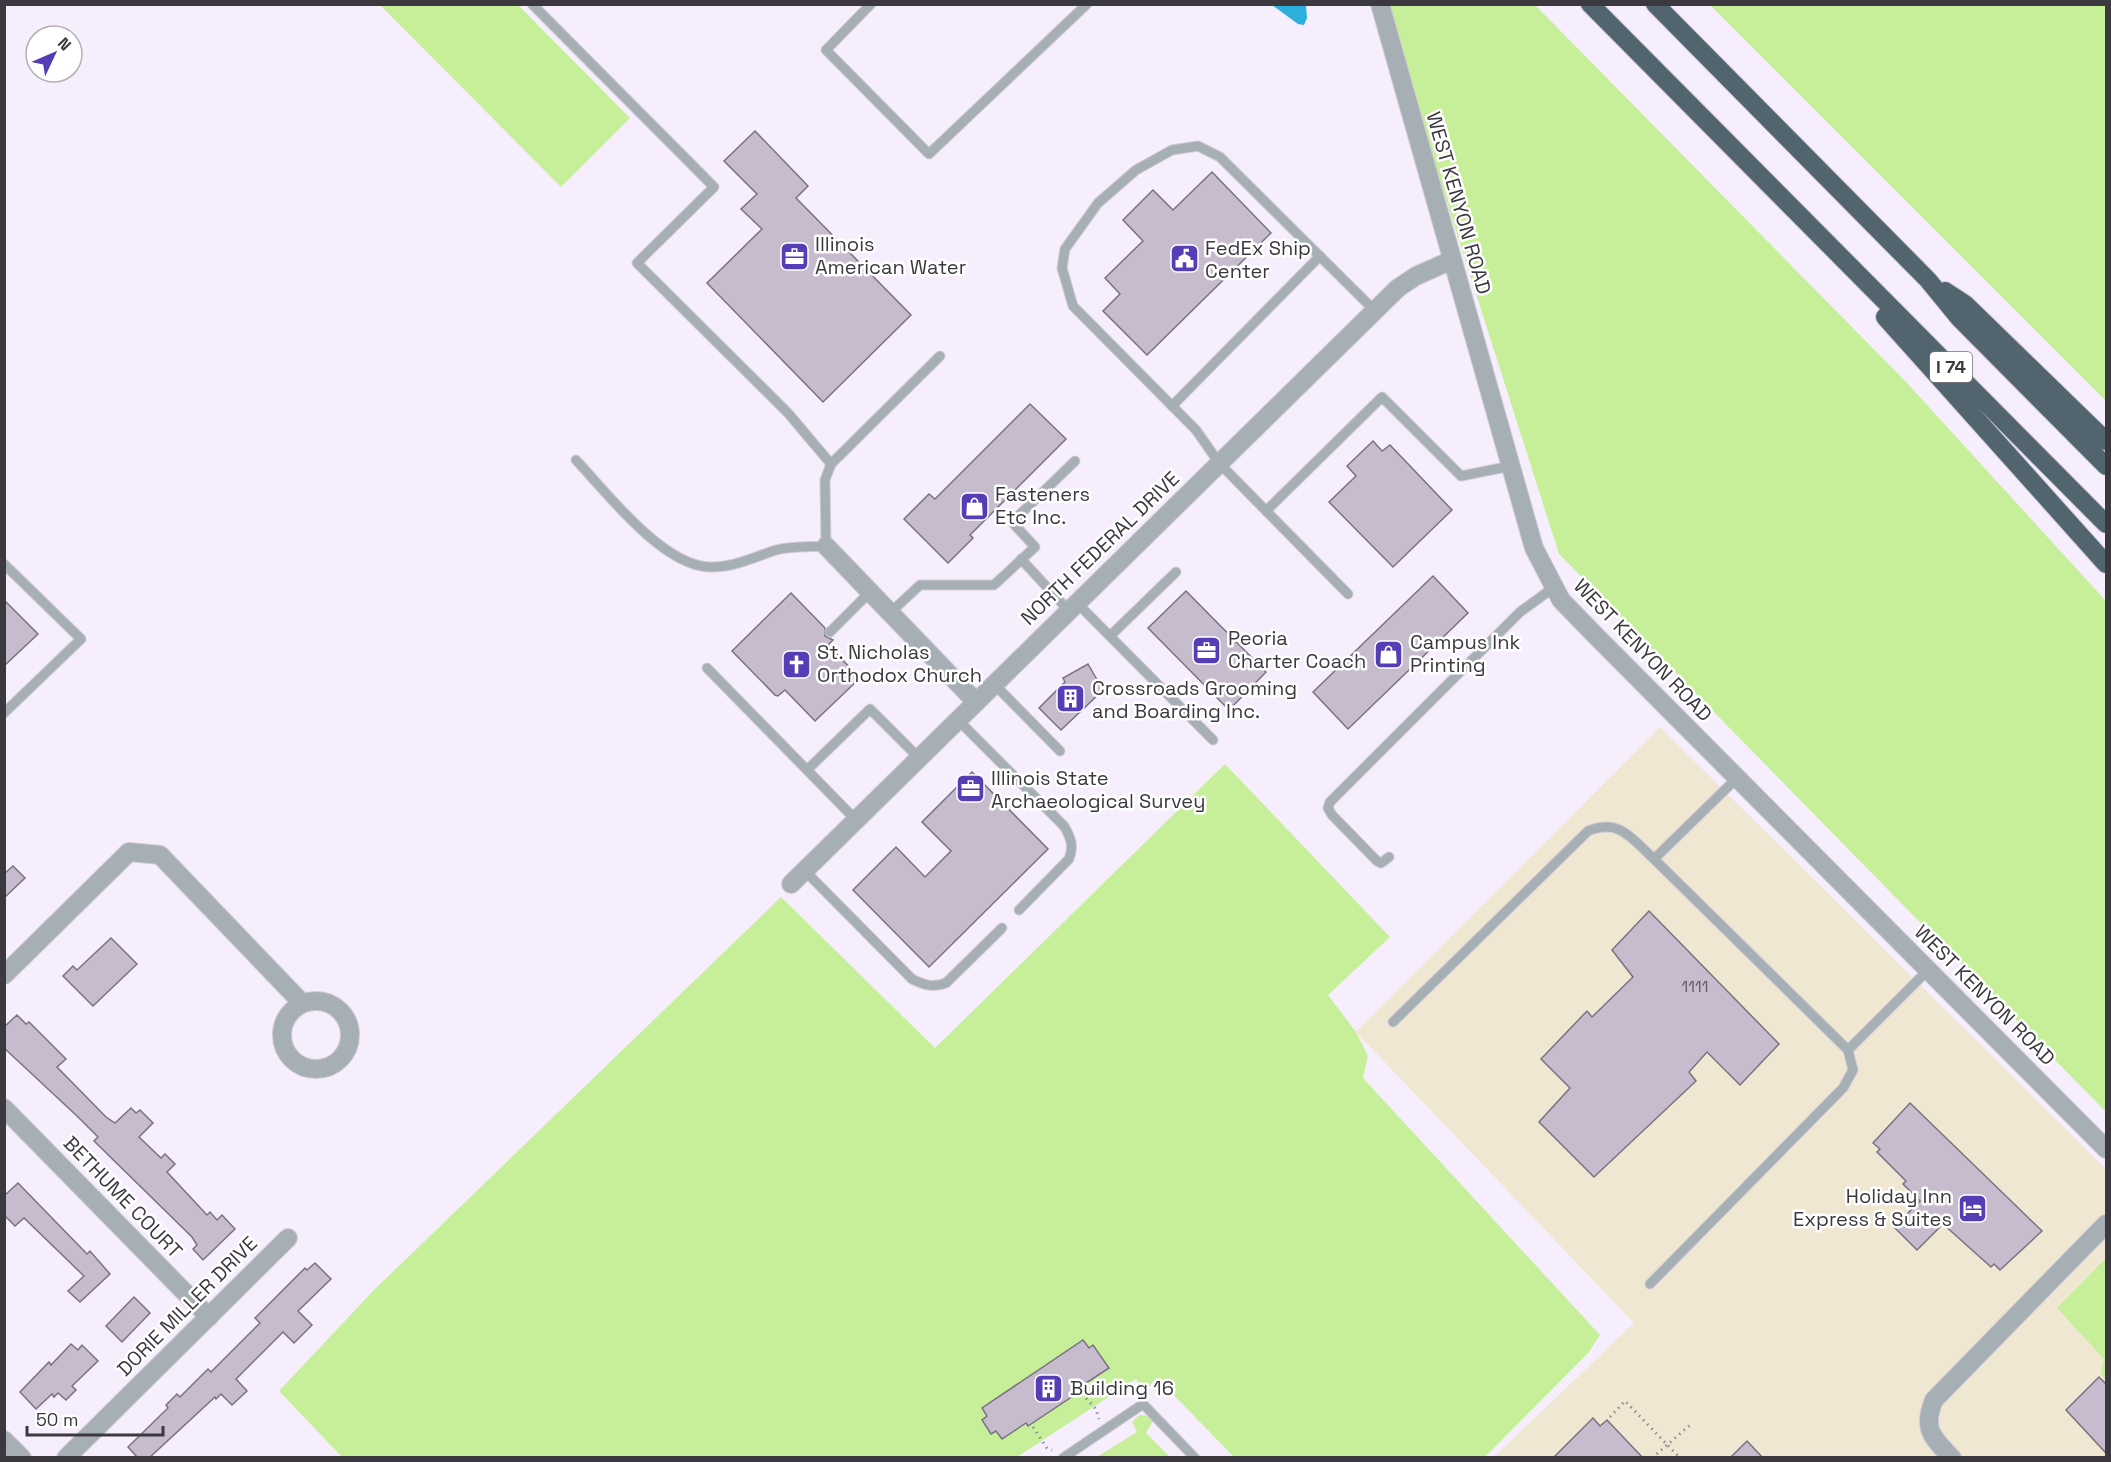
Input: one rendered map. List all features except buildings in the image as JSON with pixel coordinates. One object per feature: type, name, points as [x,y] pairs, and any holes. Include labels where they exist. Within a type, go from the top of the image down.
[{"type":"highway","name":"I 74","points":[[1590,4],[2106,524]]},
{"type":"highway","name":"I 74","points":[[1655,4],[1928,280],[1960,319],[2106,466]]},
{"type":"highway","points":[[1795,210],[1931,370],[2106,564]]},
{"type":"highway","points":[[1928,280],[1965,304],[2106,441]]},
{"type":"street","name":"WEST KENYON ROAD","points":[[1380,4],[1534,548],[1553,588],[1561,600],[1594,634],[2106,1149]]},
{"type":"street","name":"NORTH FEDERAL DRIVE","points":[[791,884],[1398,288],[1416,276],[1452,260]]},
{"type":"street","points":[[826,546],[976,702]]},
{"type":"street","points":[[4,975],[129,852],[160,855],[302,1003]]},
{"type":"street","name":"BETHUME COURT","points":[[4,1108],[209,1317]]},
{"type":"street","points":[[1952,1458],[1935,1440],[1928,1428],[1928,1414],[1934,1400],[2106,1224]]},
{"type":"street","name":"DORIE MILLER DRIVE","points":[[66,1458],[288,1238]]},
{"type":"street","points":[[4,1440],[22,1458]]},
{"type":"lane","points":[[532,4],[714,187],[637,263],[788,413],[831,464]]},
{"type":"lane","points":[[871,4],[826,50],[929,154],[1087,4]]},
{"type":"lane","points":[[1348,594],[1219,463],[1196,430],[1073,306],[1062,268],[1065,249],[1098,203],[1136,170],[1173,150],[1197,147],[1220,157],[1375,311]]},
{"type":"lane","points":[[1172,406],[1320,256]]},
{"type":"lane","points":[[576,460],[645,532],[676,557],[708,567],[740,563],[778,549],[826,546],[825,480],[831,464],[940,356]]},
{"type":"lane","points":[[1266,511],[1382,397],[1461,476],[1510,466]]},
{"type":"lane","points":[[891,612],[920,585],[994,585],[1035,547],[1012,522],[1075,461]]},
{"type":"lane","points":[[1021,560],[1073,607],[1110,636],[1213,740]]},
{"type":"lane","points":[[4,564],[81,639],[4,713]]},
{"type":"lane","points":[[1110,636],[1176,572]]},
{"type":"lane","points":[[1389,857],[1381,863],[1377,861],[1332,815],[1328,808],[1330,802],[1520,612],[1553,588]]},
{"type":"lane","points":[[830,632],[871,591]]},
{"type":"lane","points":[[706,668],[856,820]]},
{"type":"lane","points":[[994,684],[1060,751]]},
{"type":"lane","points":[[807,770],[870,709],[919,758]]},
{"type":"lane","points":[[958,720],[1064,826],[1070,836],[1073,848],[1069,859],[1019,910]]},
{"type":"lane","points":[[1654,859],[1737,778]]},
{"type":"lane","points":[[1393,1022],[1588,831],[1604,825],[1621,829],[1654,859],[1848,1050],[1853,1070],[1843,1088],[1650,1284]]},
{"type":"lane","points":[[804,870],[912,979],[922,984],[936,987],[946,982],[1002,928]]},
{"type":"lane","points":[[1848,1050],[1928,970]]},
{"type":"lane","points":[[1064,1458],[1143,1404],[1195,1458]]},
{"type":"path","points":[[1082,1394],[1096,1409],[1105,1430]]},
{"type":"path","points":[[1610,1417],[1625,1401],[1680,1458]]},
{"type":"path","points":[[1652,1458],[1690,1425]]},
{"type":"path","points":[[1033,1427],[1056,1458]]},
{"type":"shaded area","points":[[1660,727],[2106,1169],[2106,1457],[1494,1457],[1634,1323],[1356,1032]]},
{"type":"green space","points":[[380,5],[518,5],[630,118],[561,187]]},
{"type":"green space","points":[[1384,5],[1535,5],[1907,383],[2106,601],[2106,1112],[1559,554]]},
{"type":"green space","points":[[1710,5],[2106,5],[2106,401]]},
{"type":"green space","points":[[1225,764],[1390,937],[1328,995],[1356,1032],[1368,1056],[1363,1078],[1600,1335],[1589,1352],[1484,1458],[1234,1457],[1157,1378],[1148,1387],[1142,1388],[1136,1379],[1017,1457],[342,1457],[279,1391],[374,1290],[781,897],[935,1048]]},
{"type":"green space","points":[[2106,1258],[2106,1380],[2101,1374],[2104,1359],[2057,1308]]},
{"type":"green space","points":[[1139,1415],[1148,1416],[1153,1421],[1146,1433],[1170,1457],[1095,1458],[1137,1432],[1132,1422]]},
{"type":"water","points":[[1272,5],[1306,5],[1307,18],[1304,25],[1298,24]]},
{"type":"place","name":"Illinois American Water","points":[[794,256]]},
{"type":"place","name":"FedEx Ship Center","points":[[1184,259]]},
{"type":"place","name":"Fasteners Etc Inc.","points":[[974,506]]},
{"type":"place","name":"Peoria Charter Coach","points":[[1207,650]]},
{"type":"place","name":"Campus Ink Printing","points":[[1389,654]]},
{"type":"place","name":"St. Nicholas Orthodox Church","points":[[796,664]]},
{"type":"place","name":"Crossroads Grooming and Boarding Inc.","points":[[1071,699]]},
{"type":"place","name":"Illinois State Archaeological Survey","points":[[970,789]]},
{"type":"place","name":"Holiday Inn Express & Suites","points":[[1973,1208]]},
{"type":"place","name":"Building 16","points":[[1049,1388]]}]
